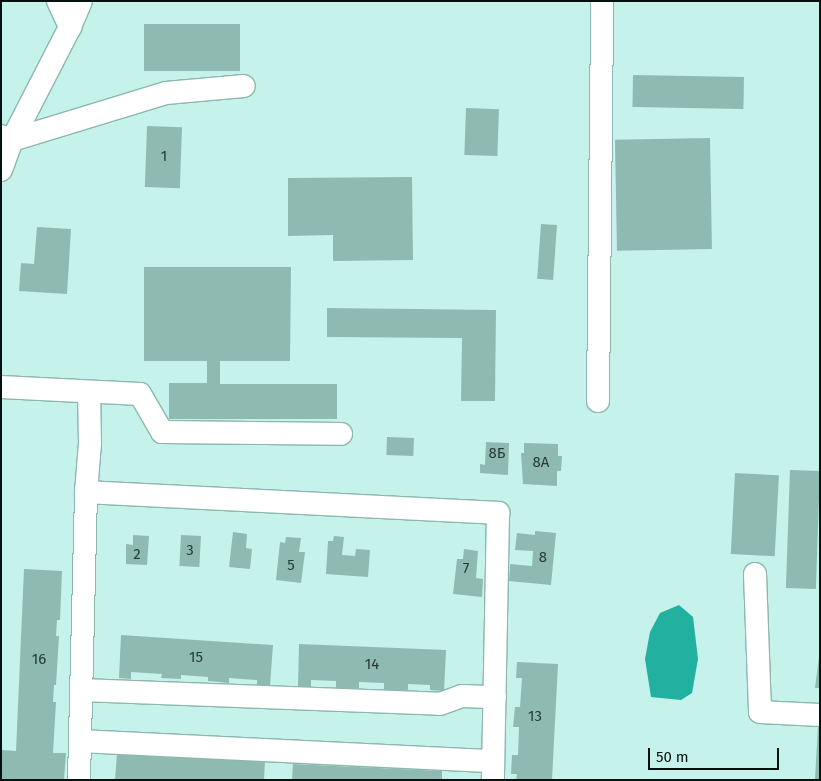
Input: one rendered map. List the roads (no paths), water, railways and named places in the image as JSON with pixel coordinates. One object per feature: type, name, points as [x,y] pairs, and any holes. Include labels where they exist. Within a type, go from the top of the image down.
[{"type":"street","points":[[58,1],[70,27]]},
{"type":"street","points":[[1,170],[7,138],[70,27],[81,1]]},
{"type":"street","points":[[598,401],[602,1]]},
{"type":"street","points":[[7,138],[166,93],[244,86]]},
{"type":"street","points":[[1,387],[89,393],[140,394],[162,432],[341,434]]},
{"type":"street","points":[[79,780],[86,492],[90,442],[89,393]]},
{"type":"street","points":[[80,742],[493,770],[498,513],[86,492]]},
{"type":"street","points":[[755,574],[760,712],[820,715]]},
{"type":"street","points":[[81,690],[440,704],[462,696],[495,697]]}]
